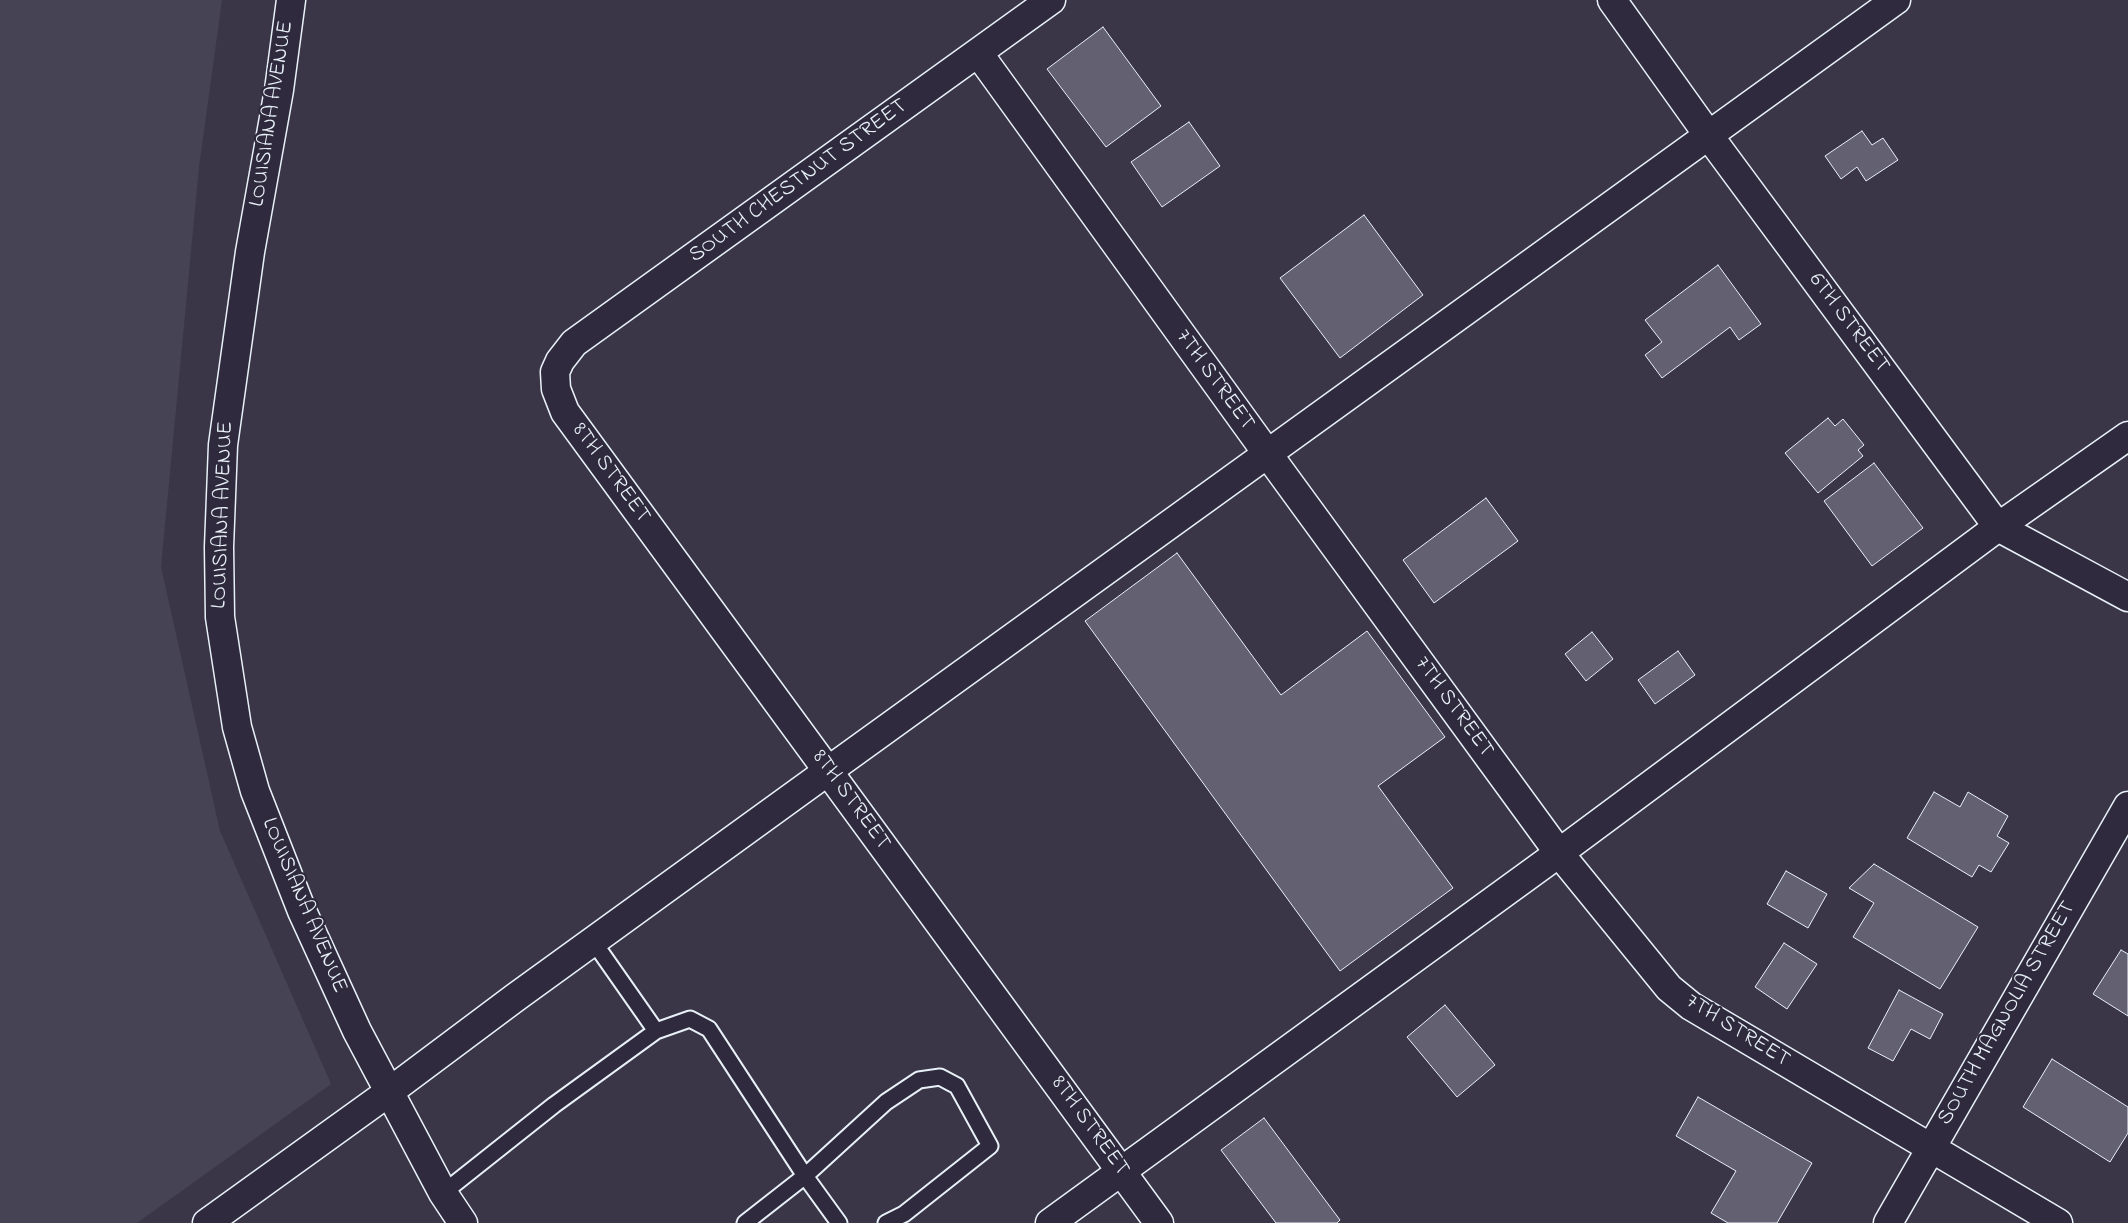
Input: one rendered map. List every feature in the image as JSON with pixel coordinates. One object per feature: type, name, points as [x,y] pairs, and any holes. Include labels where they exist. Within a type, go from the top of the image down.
[{"type":"main road","name":"LOUISIANA AVENUE","points":[[291,0],[279,90],[250,252],[223,445],[219,547],[220,617],[237,727],[255,791],[302,911],[357,1031],[443,1193],[463,1223]]},
{"type":"main road","name":"SOUTH CHESTNUT STREET","points":[[555,372],[560,361],[574,343],[1052,0]]},
{"type":"main road","name":"6TH STREET","points":[[1612,0],[1709,136],[1998,527],[2128,597]]},
{"type":"main road","points":[[207,1223],[389,1092],[593,941],[1896,0]]},
{"type":"main road","name":"7TH STREET","points":[[979,54],[1267,454],[1559,853],[1669,988],[1691,1006],[2058,1223]]},
{"type":"main road","name":"8TH STREET","points":[[555,372],[556,390],[565,412],[1159,1223]]},
{"type":"main road","points":[[1050,1223],[1559,853],[1998,527],[2128,436]]},
{"type":"main road","name":"SOUTH MAGNOLIA STREET","points":[[1888,1223],[2128,806]]},
{"type":"lane","points":[[593,941],[656,1031]]},
{"type":"lane","points":[[443,1193],[554,1105],[656,1031],[690,1019],[709,1029],[805,1176],[840,1223]]},
{"type":"lane","points":[[745,1223],[805,1176],[886,1102],[919,1080],[940,1077],[956,1086],[990,1146],[904,1214],[886,1223]]},
{"type":"shaded area","points":[[0,0],[222,0],[199,167],[161,567],[220,831],[331,1084],[137,1223],[0,1223]]},
{"type":"building","points":[[1103,27],[1161,106],[1106,147],[1047,69]]},
{"type":"building","points":[[1189,122],[1220,166],[1162,207],[1131,162]]},
{"type":"building","points":[[1862,131],[1872,145],[1883,138],[1898,160],[1866,181],[1857,167],[1841,179],[1825,156]]},
{"type":"building","points":[[1364,215],[1423,295],[1340,358],[1280,278]]},
{"type":"building","points":[[1718,265],[1761,324],[1739,340],[1730,327],[1662,378],[1645,355],[1662,342],[1645,320]]},
{"type":"building","points":[[1828,418],[1835,426],[1843,419],[1864,445],[1858,450],[1863,456],[1818,493],[1785,453]]},
{"type":"building","points":[[1874,463],[1923,528],[1872,566],[1824,501]]},
{"type":"building","points":[[1486,498],[1518,541],[1434,603],[1403,560]]},
{"type":"building","points":[[1177,553],[1281,695],[1367,631],[1445,737],[1378,786],[1453,888],[1340,971],[1085,621]]},
{"type":"building","points":[[1592,632],[1613,659],[1586,681],[1565,654]]},
{"type":"building","points":[[1678,651],[1695,675],[1655,704],[1638,680]]},
{"type":"building","points":[[1934,792],[1960,807],[1968,792],[2008,816],[1997,836],[2009,843],[1991,872],[1979,865],[1972,877],[1907,838]]},
{"type":"building","points":[[1874,864],[1978,927],[1940,989],[1853,937],[1874,903],[1849,888]]},
{"type":"building","points":[[1786,871],[1827,894],[1808,928],[1767,904]]},
{"type":"building","points":[[1784,943],[1817,964],[1787,1009],[1755,987]]},
{"type":"building","points":[[2121,950],[2128,954],[2128,1016],[2093,994]]},
{"type":"building","points":[[1899,990],[1943,1014],[1930,1039],[1911,1029],[1893,1061],[1868,1048]]},
{"type":"building","points":[[1445,1005],[1495,1065],[1457,1097],[1407,1037]]},
{"type":"building","points":[[2052,1059],[2128,1107],[2128,1133],[2110,1162],[2023,1107]]},
{"type":"building","points":[[1698,1097],[1812,1163],[1777,1223],[1728,1223],[1711,1213],[1736,1171],[1676,1136]]},
{"type":"building","points":[[1264,1118],[1340,1220],[1337,1223],[1276,1223],[1221,1150]]}]
